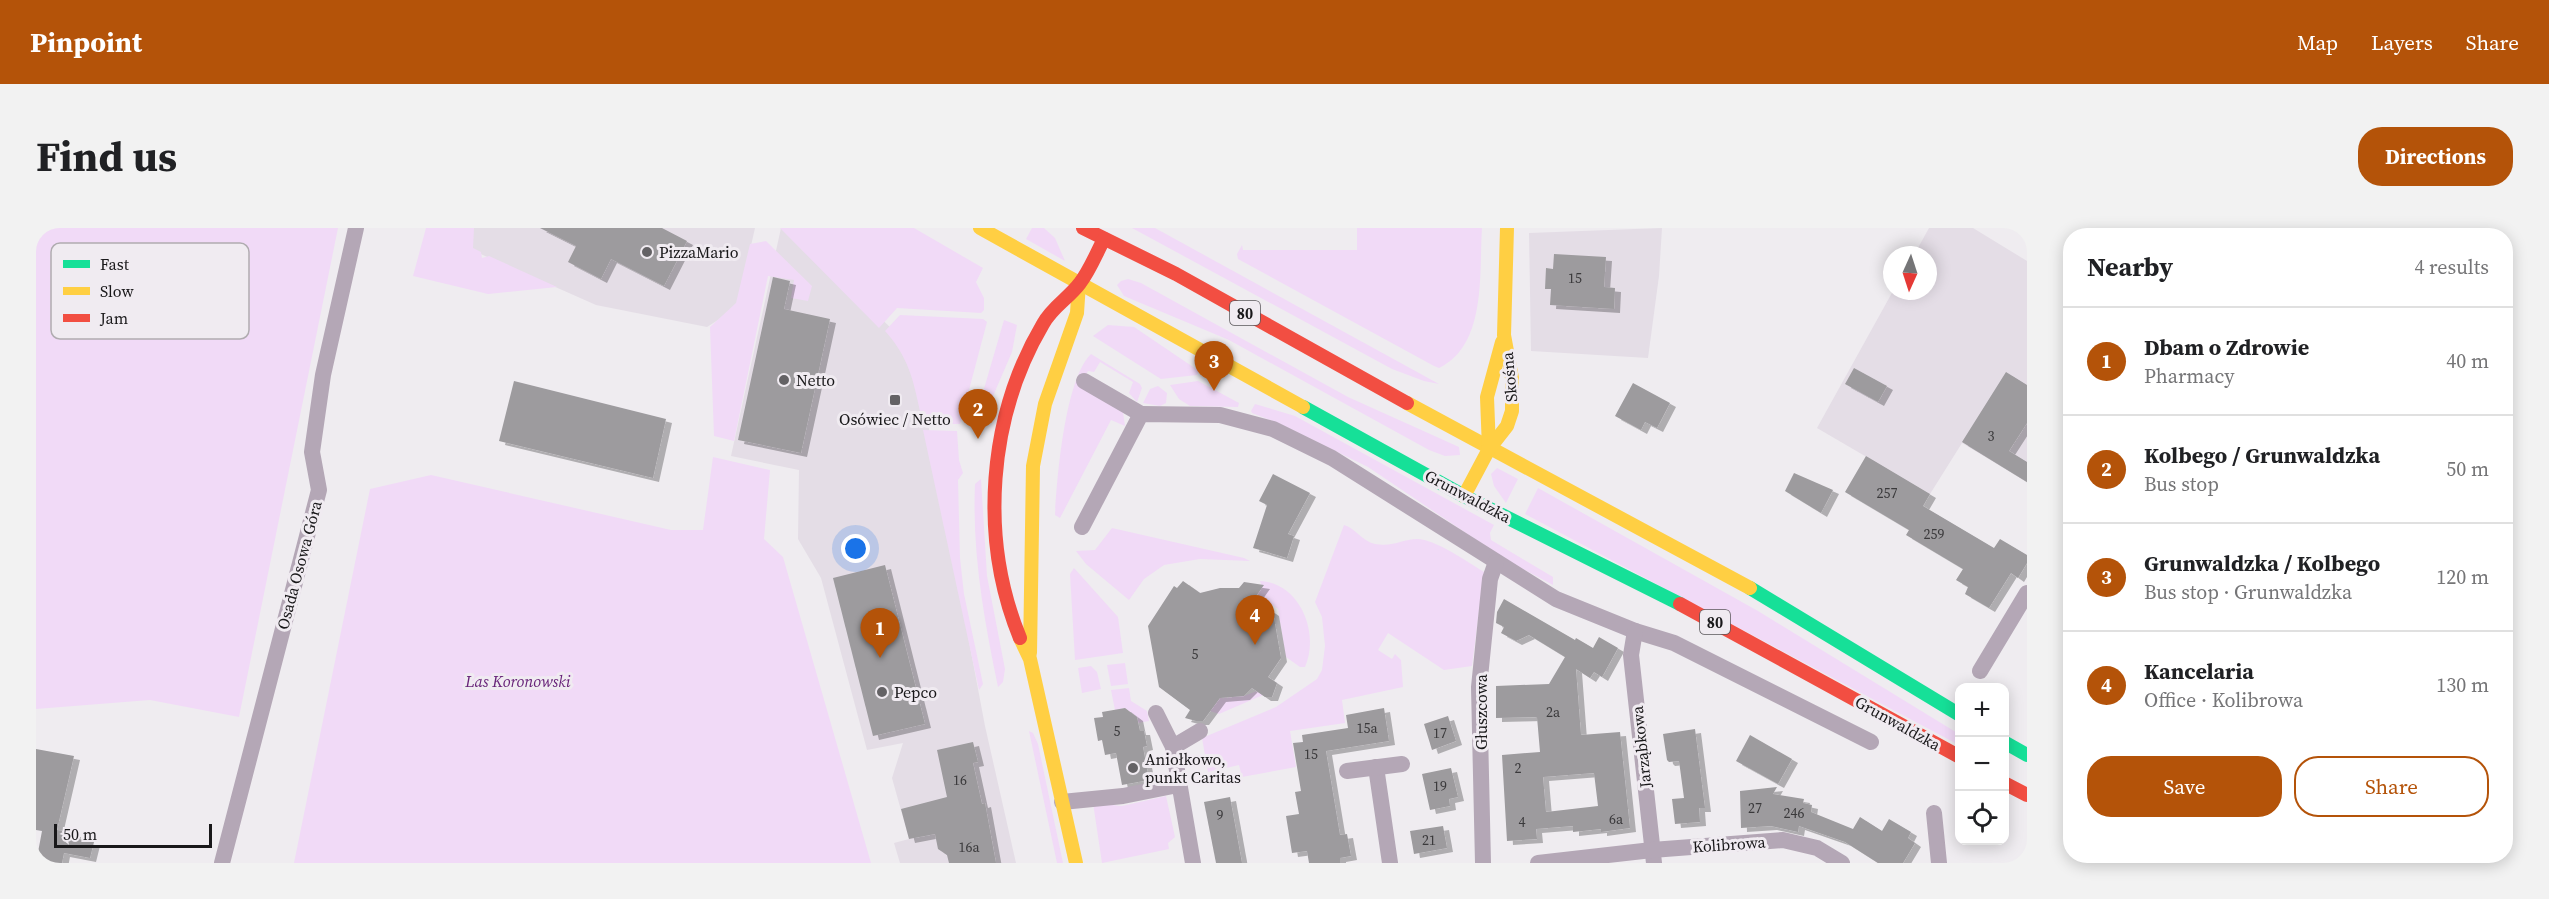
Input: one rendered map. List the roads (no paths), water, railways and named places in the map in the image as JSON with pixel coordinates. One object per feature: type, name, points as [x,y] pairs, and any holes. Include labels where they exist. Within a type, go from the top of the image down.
[{"type":"main road","name":"Grunwaldzka","points":[[980,228],[1464,496],[1693,610],[1955,756]]},
{"type":"main road","name":"80","points":[[1083,228],[1176,274],[1489,449],[1780,605],[1955,713]]},
{"type":"main road","name":"Skośna","points":[[1464,496],[1489,449],[1507,426],[1512,411],[1512,378],[1504,335],[1507,228]]},
{"type":"main road","points":[[1076,863],[1030,660],[1017,631],[996,553],[995,498],[1003,428],[1023,362],[1043,322],[1054,306],[1079,283],[1104,239]]},
{"type":"main road","points":[[1030,660],[1033,466],[1045,404],[1077,313],[1079,283]]},
{"type":"main road","name":"Skośna","points":[[1489,449],[1487,397],[1504,335]]},
{"type":"main road","points":[[2009,745],[2027,755]]},
{"type":"main road","points":[[2009,786],[2027,795]]},
{"type":"street","name":"Osada Osowa Góra","points":[[222,863],[319,490],[312,452],[322,375],[356,228]]},
{"type":"street","name":"Grunwaldzka","points":[[1084,381],[1141,414],[1220,415],[1273,429],[1332,458],[1556,599],[1635,631],[1674,643],[1871,742]]},
{"type":"street","points":[[1082,527],[1141,414]]},
{"type":"street","name":"Głuszcowa","points":[[1483,863],[1479,687],[1490,579],[1496,562]]},
{"type":"street","points":[[1980,671],[2027,593]]},
{"type":"street","name":"Jarząbkowa","points":[[1635,631],[1631,655],[1653,857]]},
{"type":"street","points":[[1156,713],[1173,747],[1193,863]]},
{"type":"street","points":[[1173,747],[1200,731]]},
{"type":"street","points":[[1347,771],[1402,764]]},
{"type":"street","points":[[1376,767],[1390,863]]},
{"type":"street","points":[[1062,802],[1123,796],[1178,784]]},
{"type":"street","points":[[1934,813],[1939,863]]},
{"type":"street","name":"Kolibrowa","points":[[1538,863],[1653,857],[1783,840],[1817,848],[1842,863]]},
{"type":"place","name":"PizzaMario","points":[[647,252]]},
{"type":"place","name":"Netto","points":[[784,380]]},
{"type":"place","name":"Grunwaldzka / Kolbego","points":[[1214,391]]},
{"type":"place","name":"Osówiec / Netto","points":[[895,400]]},
{"type":"place","name":"Kolbego / Grunwaldzka","points":[[978,439]]},
{"type":"place","name":"Kancelaria","points":[[1255,645]]},
{"type":"place","name":"Dbam o Zdrowie","points":[[880,658]]},
{"type":"place","name":"Pepco","points":[[882,692]]},
{"type":"place","name":"Aniołkowo, punkt Caritas","points":[[1133,768]]},
{"type":"park label","name":"Las Koronowski","points":[[518,681]]}]
